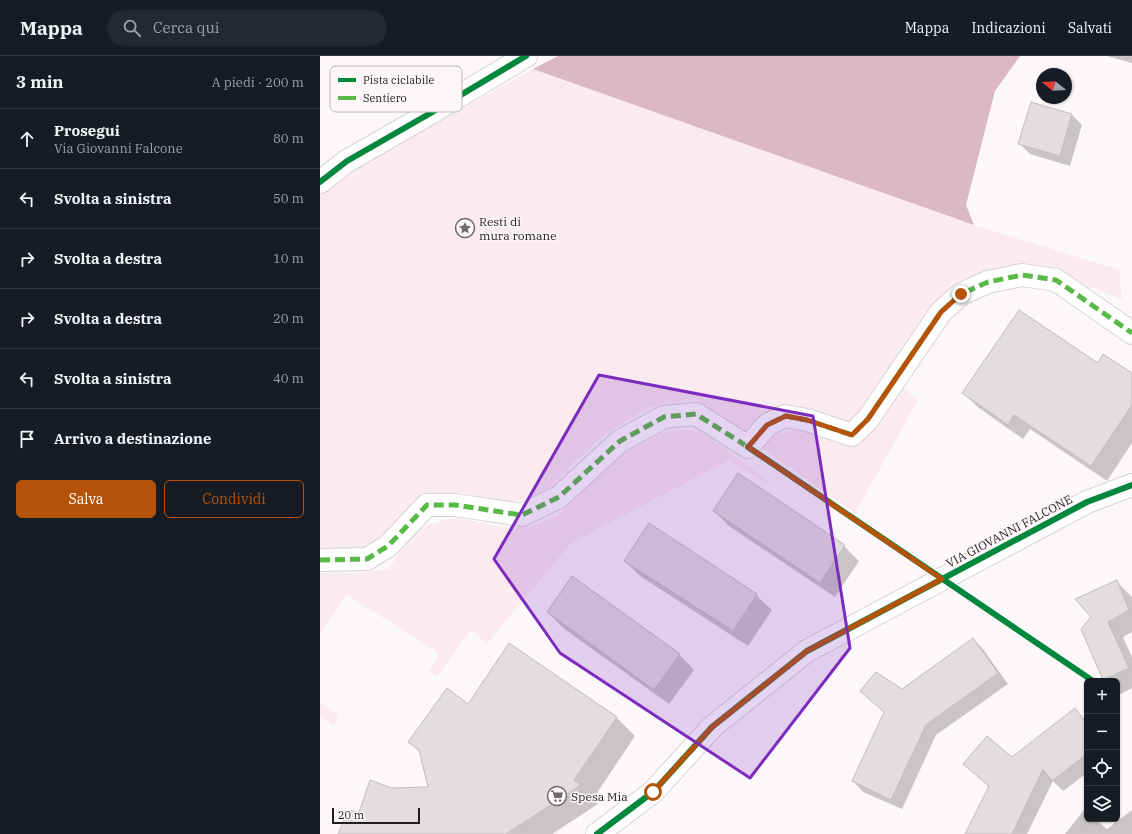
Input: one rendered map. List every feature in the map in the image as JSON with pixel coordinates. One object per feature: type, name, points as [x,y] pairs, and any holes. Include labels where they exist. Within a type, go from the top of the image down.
[{"type":"street","points":[[462,94],[526,56]]},
{"type":"street","points":[[320,182],[346,161],[432,112]]},
{"type":"street","points":[[320,560],[367,559],[388,546],[426,505],[455,505],[522,515],[559,497],[620,441],[664,417],[696,414],[748,447],[767,425],[786,416],[807,420],[852,435],[868,419],[941,312],[961,294],[988,282],[1022,275],[1056,280],[1132,333]]},
{"type":"street","name":"VIA GIOVANNI FALCONE","points":[[607,831],[653,792],[712,727],[807,651],[1087,502],[1132,485]]},
{"type":"highlighted area","points":[[599,375],[813,416],[850,648],[750,778],[560,653],[494,559]]},
{"type":"shaded area","points":[[558,56],[1020,56],[995,91],[966,205],[974,225],[533,69]]},
{"type":"shaded area","points":[[533,69],[974,225],[1119,270],[1122,299],[1035,267],[953,281],[862,417],[846,433],[786,412],[742,433],[694,398],[649,407],[608,432],[574,462],[551,487],[529,499],[506,503],[462,493],[414,501],[374,545],[358,551],[320,549],[320,194],[326,188],[380,155],[456,112],[462,112],[462,109]]},
{"type":"shaded area","points":[[900,385],[918,400],[855,513],[759,446],[772,435],[799,429],[852,447],[874,428]]},
{"type":"shaded area","points":[[680,430],[700,431],[771,483],[767,484],[729,460],[571,543],[487,644],[471,630],[437,676],[429,672],[439,653],[347,595],[320,634],[320,573],[359,573],[389,569],[407,539],[424,527],[444,520],[458,518],[509,529],[536,525],[557,516],[609,466],[626,452],[661,433]]},
{"type":"shaded area","points":[[320,703],[339,716],[334,726],[320,716]]},
{"type":"building","points":[[1031,102],[1072,114],[1060,156],[1018,144]]},
{"type":"building","points":[[1019,310],[1098,363],[1103,354],[1132,373],[1132,405],[1091,466],[1014,415],[1008,425],[962,393]]},
{"type":"building","points":[[738,473],[845,545],[820,583],[713,511]]},
{"type":"building","points":[[649,523],[757,594],[733,631],[624,561]]},
{"type":"building","points":[[572,576],[680,654],[654,690],[547,612]]},
{"type":"building","points":[[1117,580],[1129,610],[1108,622],[1129,668],[1107,678],[1102,678],[1081,629],[1091,617],[1075,599]]},
{"type":"building","points":[[973,638],[998,673],[926,725],[891,800],[852,781],[884,712],[860,691],[876,672],[902,689]]},
{"type":"building","points":[[509,643],[617,717],[574,780],[581,785],[506,834],[338,834],[348,810],[359,812],[370,780],[392,788],[428,787],[419,750],[408,742],[447,688],[468,704]]},
{"type":"building","points":[[1075,708],[1084,720],[1084,756],[1052,781],[1043,769],[1012,834],[965,834],[989,786],[963,764],[987,736],[1012,757]]},
{"type":"marked path","points":[[320,560],[367,559],[388,546],[427,505],[455,505],[522,515],[559,497],[620,441],[664,417],[696,414],[748,447],[767,425],[785,416],[807,420],[852,435],[868,419],[941,312],[961,294],[988,282],[1022,275],[1056,280],[1132,333]]},
{"type":"cycle path","points":[[462,94],[526,56]]},
{"type":"cycle path","points":[[320,182],[347,161],[432,112]]},
{"type":"cycle path","points":[[748,447],[1089,678]]},
{"type":"cycle path","points":[[597,834],[653,792],[712,727],[807,651],[1087,502],[1132,485]]},
{"type":"place","name":"Resti di mura romane","points":[[465,228]]},
{"type":"place","name":"Spesa Mia","points":[[557,796]]},
{"type":"route","points":[[653,792],[712,727],[807,651],[942,579],[748,447],[767,425],[786,416],[807,420],[852,435],[868,419],[941,312],[961,294]]}]
